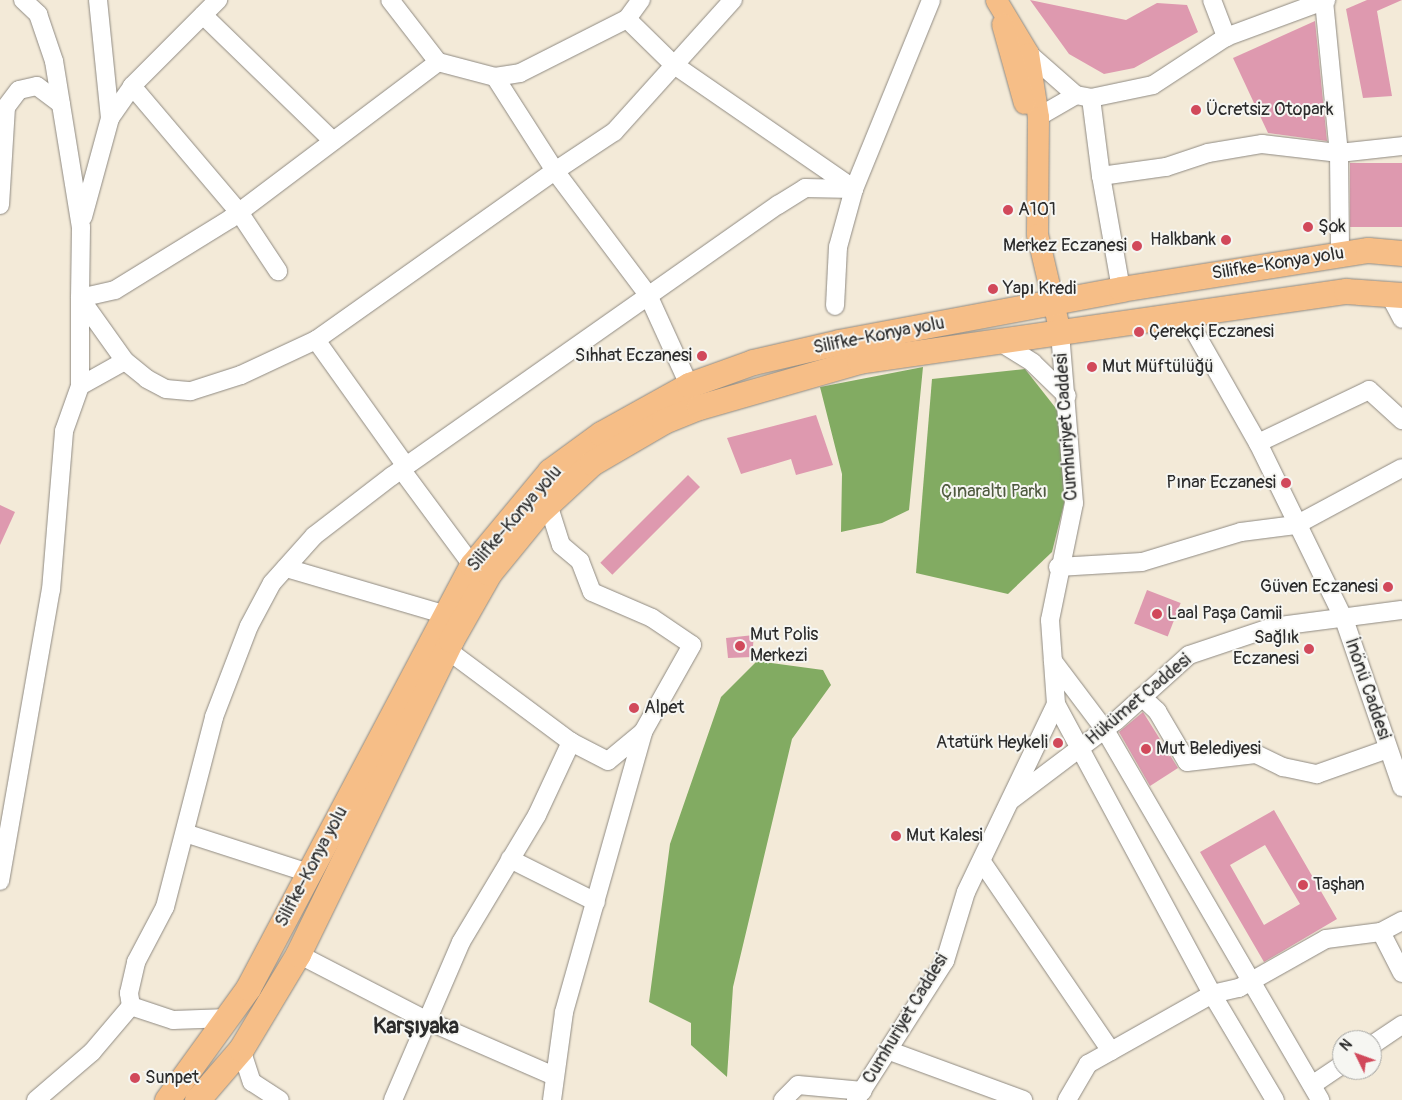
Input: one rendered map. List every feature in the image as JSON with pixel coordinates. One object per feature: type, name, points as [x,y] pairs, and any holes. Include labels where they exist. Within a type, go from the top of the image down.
[{"type":"highway","name":"Silifke-Konya yolu","points":[[197,1100],[241,1049],[298,954],[439,644],[443,614],[472,565],[550,471],[601,434],[689,385],[753,362],[839,342],[1052,304],[1120,289],[1368,250],[1402,253]]},
{"type":"highway","name":"Silifke-Konya yolu","points":[[167,1100],[229,1018],[309,872],[439,644],[489,573],[548,504],[592,463],[664,421],[699,407],[859,361],[1346,291],[1396,296]]},
{"type":"main road","points":[[996,0],[1028,53],[1038,117],[1034,162],[1036,234],[1060,332]]},
{"type":"main road","points":[[996,0],[1025,106],[1034,162]]},
{"type":"street","points":[[0,881],[51,590],[64,431],[80,386],[81,227],[54,61],[38,14],[23,0]]},
{"type":"street","points":[[98,0],[110,118]]},
{"type":"street","points":[[81,227],[110,118],[132,86],[218,0]]},
{"type":"street","points":[[398,2],[438,62],[495,77],[520,73],[628,19],[641,0]]},
{"type":"street","points":[[80,298],[125,361],[166,389],[191,391],[241,375],[316,340],[555,171],[614,132],[734,0]]},
{"type":"street","points":[[834,306],[838,247],[854,189],[931,0]]},
{"type":"street","points":[[1005,0],[1012,0]]},
{"type":"street","points":[[1212,0],[1226,37]]},
{"type":"street","points":[[1038,117],[1083,96],[1153,85],[1226,37],[1325,0],[1339,153],[1340,255]]},
{"type":"street","points":[[203,15],[333,141]]},
{"type":"street","points":[[628,19],[674,64],[854,189]]},
{"type":"street","points":[[1028,53],[1083,96],[1100,176],[1120,289]]},
{"type":"street","points":[[80,298],[115,290],[239,212],[438,62]]},
{"type":"street","points":[[495,77],[555,171],[648,295],[689,385]]},
{"type":"street","points":[[0,205],[6,107],[19,90],[37,86],[61,104]]},
{"type":"street","points":[[132,86],[239,212],[278,271]]},
{"type":"street","points":[[1100,176],[1166,167],[1208,153],[1262,144],[1339,153],[1402,146]]},
{"type":"street","points":[[36,1100],[92,1052],[131,1006],[136,962],[165,907],[214,717],[242,643],[272,583],[314,536],[404,468],[648,295],[805,188],[854,189]]},
{"type":"street","points":[[1396,296],[1402,319]]},
{"type":"street","name":"İnönü Caddesi","points":[[1184,313],[1258,443],[1296,525],[1344,619],[1402,786]]},
{"type":"street","name":"Cumhuriyet Caddesi","points":[[859,1095],[890,1051],[945,961],[966,892],[1056,704],[1050,620],[1058,567],[1074,503],[1067,396],[1060,332]]},
{"type":"street","points":[[316,340],[472,565]]},
{"type":"street","points":[[1000,342],[1033,364],[1067,396]]},
{"type":"street","points":[[80,386],[125,361]]},
{"type":"street","points":[[1258,443],[1369,390],[1402,420]]},
{"type":"street","points":[[1058,567],[1142,562],[1241,532],[1296,525],[1402,468]]},
{"type":"street","points":[[548,504],[561,545],[580,561],[592,592],[652,618],[692,645],[643,732],[564,1012],[552,1100]]},
{"type":"street","points":[[286,568],[443,614]]},
{"type":"street","name":"Hükümet Caddesi","points":[[1009,802],[1105,730],[1189,655],[1231,638],[1402,610]]},
{"type":"street","points":[[439,644],[571,742],[608,760],[643,732]]},
{"type":"street","points":[[1053,662],[1105,730],[1316,1093],[1332,1076]]},
{"type":"street","points":[[1142,697],[1157,711],[1187,762],[1256,754],[1283,767],[1317,774],[1388,749]]},
{"type":"street","points":[[1056,704],[1212,994],[1275,1100]]},
{"type":"street","points":[[393,1100],[461,942],[510,859],[571,742]]},
{"type":"street","points":[[185,833],[309,872]]},
{"type":"street","points":[[510,859],[596,902]]},
{"type":"street","points":[[982,862],[1111,1051]]},
{"type":"street","points":[[1067,1100],[1088,1064],[1212,994],[1251,982],[1326,939],[1381,932],[1402,921]]},
{"type":"street","points":[[1381,932],[1402,973]]},
{"type":"street","points":[[298,954],[428,1021],[554,1076]]},
{"type":"street","points":[[131,1006],[173,1020],[229,1018]]},
{"type":"street","points":[[1382,1038],[1402,1025]]},
{"type":"street","points":[[241,1049],[252,1082],[280,1100]]},
{"type":"street","points":[[890,1051],[1023,1100]]},
{"type":"street","points":[[783,1100],[798,1085],[859,1095]]},
{"type":"green space","points":[[923,367],[909,510],[882,523],[841,532],[842,474],[820,387]]},
{"type":"green space","name":"Çınaraltı Parkı","points":[[1025,369],[1062,416],[1065,500],[1052,552],[1008,594],[916,573],[932,379]]},
{"type":"green space","points":[[757,661],[823,670],[831,685],[792,739],[733,987],[727,1077],[691,1045],[691,1023],[649,1002],[670,844],[721,697]]},
{"type":"building","points":[[1030,0],[1126,20],[1157,3],[1187,5],[1198,32],[1134,68],[1104,74],[1069,54]]},
{"type":"building","points":[[1367,0],[1402,0],[1377,11],[1392,96],[1363,98],[1346,9]]},
{"type":"building","points":[[1315,21],[1327,141],[1268,133],[1233,58]]},
{"type":"building","points":[[1350,163],[1402,163],[1402,227],[1350,227]]},
{"type":"building","points":[[816,415],[833,465],[796,475],[791,459],[741,474],[727,438]]},
{"type":"building","points":[[688,475],[700,487],[612,575],[600,563]]},
{"type":"building","points":[[0,505],[15,512],[0,545]]},
{"type":"building","name":"Laal Paşa Camii","points":[[1147,590],[1181,603],[1168,637],[1134,624]]},
{"type":"building","name":"Mut Polis Merkezi","points":[[754,635],[752,657],[728,658],[726,638]]},
{"type":"building","name":"Mut Belediyesi","points":[[1143,712],[1178,768],[1150,786],[1119,732]]},
{"type":"building","name":"Taşhan","points":[[1274,810],[1337,919],[1264,962],[1200,852]],"holes":[[[1265,845],[1300,904],[1264,925],[1230,865]]]},
{"type":"place","name":"Ücretsiz Otopark","points":[[1196,110]]},
{"type":"place","name":"A101","points":[[1008,210]]},
{"type":"place","name":"Şok","points":[[1308,227]]},
{"type":"place","name":"Halkbank","points":[[1226,240]]},
{"type":"place","name":"Merkez Eczanesi","points":[[1137,246]]},
{"type":"place","name":"Yapı Kredi","points":[[993,289]]},
{"type":"place","name":"Çerekçi Eczanesi","points":[[1139,332]]},
{"type":"place","name":"Sıhhat Eczanesi","points":[[702,356]]},
{"type":"place","name":"Mut Müftülüğü","points":[[1092,367]]},
{"type":"place","name":"Pınar Eczanesi","points":[[1286,483]]},
{"type":"place","name":"Güven Eczanesi","points":[[1388,587]]},
{"type":"place","name":"Laal Paşa Camii","points":[[1157,614]]},
{"type":"place","name":"Mut Polis Merkezi","points":[[740,646]]},
{"type":"place","name":"Sağlık Eczanesi","points":[[1309,649]]},
{"type":"place","name":"Alpet","points":[[634,708]]},
{"type":"place","name":"Atatürk Heykeli","points":[[1058,743]]},
{"type":"place","name":"Mut Belediyesi","points":[[1146,749]]},
{"type":"place","name":"Mut Kalesi","points":[[896,836]]},
{"type":"place","name":"Taşhan","points":[[1303,885]]},
{"type":"place","name":"Sunpet","points":[[135,1078]]},
{"type":"district","name":"Karşıyaka","points":[[416,1027]]}]
